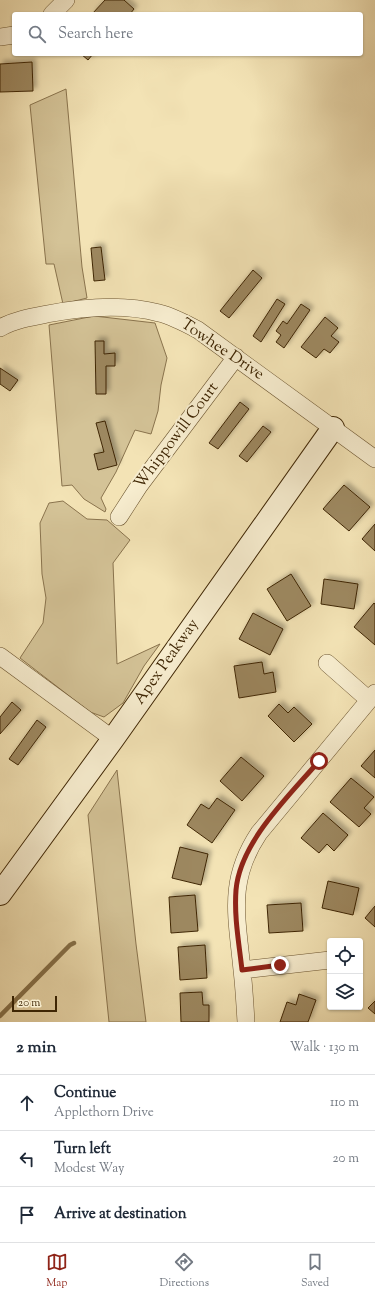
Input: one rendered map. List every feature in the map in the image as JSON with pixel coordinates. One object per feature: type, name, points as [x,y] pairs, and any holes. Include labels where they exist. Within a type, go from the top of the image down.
[{"type":"main road","name":"Apex Peakway","points":[[0,894],[113,739],[333,428]]},
{"type":"street","points":[[54,12],[66,0]]},
{"type":"street","points":[[0,37],[12,35]]},
{"type":"street","name":"Towhee Drive","points":[[0,328],[21,319],[69,310],[110,307],[134,308],[159,313],[179,320],[198,330],[375,459]]},
{"type":"street","name":"Whippowill Court","points":[[119,517],[139,486],[236,357]]},
{"type":"street","points":[[0,656],[113,739]]},
{"type":"street","points":[[246,1022],[236,913],[236,889],[244,859],[249,847],[259,833],[372,696],[328,663]]},
{"type":"street","points":[[242,970],[327,960]]},
{"type":"shaded area","points":[[66,89],[82,267],[87,298],[63,304],[54,264],[46,264],[30,105]]},
{"type":"shaded area","points":[[94,316],[155,323],[167,358],[161,385],[158,411],[151,434],[135,430],[116,472],[101,498],[106,509],[105,512],[84,499],[72,485],[62,486],[49,325]]},
{"type":"shaded area","points":[[63,501],[87,519],[107,520],[130,540],[113,563],[117,664],[160,644],[144,666],[123,703],[104,717],[90,712],[20,658],[43,623],[46,598],[42,574],[40,523],[49,503]]},
{"type":"shaded area","points":[[117,770],[146,1022],[109,1022],[88,815]]},
{"type":"building","points":[[105,0],[124,0],[134,9],[132,12],[94,12]]},
{"type":"building","points":[[83,56],[91,56],[88,60]]},
{"type":"building","points":[[32,62],[33,91],[0,92],[0,64]]},
{"type":"building","points":[[101,247],[105,280],[94,281],[91,248]]},
{"type":"building","points":[[253,270],[262,278],[229,318],[220,311]]},
{"type":"building","points":[[277,299],[285,304],[261,342],[253,336]]},
{"type":"building","points":[[301,304],[310,310],[284,348],[276,342],[281,335],[276,331],[283,321],[287,324]]},
{"type":"building","points":[[325,317],[338,328],[331,336],[339,342],[330,353],[324,349],[316,358],[301,347]]},
{"type":"building","points":[[95,341],[104,341],[104,354],[115,353],[115,366],[106,366],[106,394],[96,394]]},
{"type":"building","points":[[0,368],[18,380],[10,391],[0,384]]},
{"type":"building","points":[[240,402],[249,409],[218,449],[209,443]]},
{"type":"building","points":[[105,421],[117,465],[98,470],[94,454],[104,452],[96,423]]},
{"type":"building","points":[[263,426],[271,432],[247,462],[239,456]]},
{"type":"building","points":[[344,485],[370,507],[349,531],[323,509]]},
{"type":"building","points":[[375,524],[375,551],[362,539]]},
{"type":"building","points":[[291,574],[311,606],[287,621],[267,589]]},
{"type":"building","points":[[324,579],[358,584],[354,609],[321,604]]},
{"type":"building","points":[[374,603],[375,604],[375,645],[354,627]]},
{"type":"building","points":[[253,613],[283,629],[270,655],[239,639]]},
{"type":"building","points":[[262,662],[264,674],[273,672],[276,692],[239,698],[234,666]]},
{"type":"building","points":[[12,702],[21,710],[0,734],[0,717]]},
{"type":"building","points":[[279,704],[288,713],[294,707],[312,724],[294,742],[268,716]]},
{"type":"building","points":[[37,720],[46,727],[18,765],[9,759]]},
{"type":"building","points":[[375,750],[375,778],[361,766]]},
{"type":"building","points":[[241,757],[264,776],[242,801],[220,781]]},
{"type":"building","points":[[351,778],[374,797],[364,808],[371,814],[359,827],[330,802]]},
{"type":"building","points":[[217,798],[235,810],[212,843],[187,825],[201,804],[209,809]]},
{"type":"building","points":[[323,813],[348,835],[334,851],[327,844],[319,853],[301,838]]},
{"type":"building","points":[[180,847],[208,854],[201,885],[172,878]]},
{"type":"building","points":[[328,881],[359,888],[353,915],[322,908]]},
{"type":"building","points":[[195,895],[198,931],[171,933],[169,897]]},
{"type":"building","points":[[301,903],[303,931],[269,933],[267,905]]},
{"type":"building","points":[[375,906],[375,927],[365,918]]},
{"type":"building","points":[[205,945],[207,978],[180,980],[178,947]]},
{"type":"building","points":[[202,992],[203,1005],[209,1005],[209,1022],[181,1022],[180,993]]},
{"type":"building","points":[[299,994],[316,1000],[308,1022],[280,1022],[287,1002],[296,1005]]},
{"type":"building","points":[[375,1001],[375,1014],[368,1008]]},
{"type":"waterway","points":[[0,1016],[70,945],[74,943]]},
{"type":"route","points":[[280,965],[242,970],[236,913],[236,889],[244,859],[249,847],[283,803],[319,761]]}]
